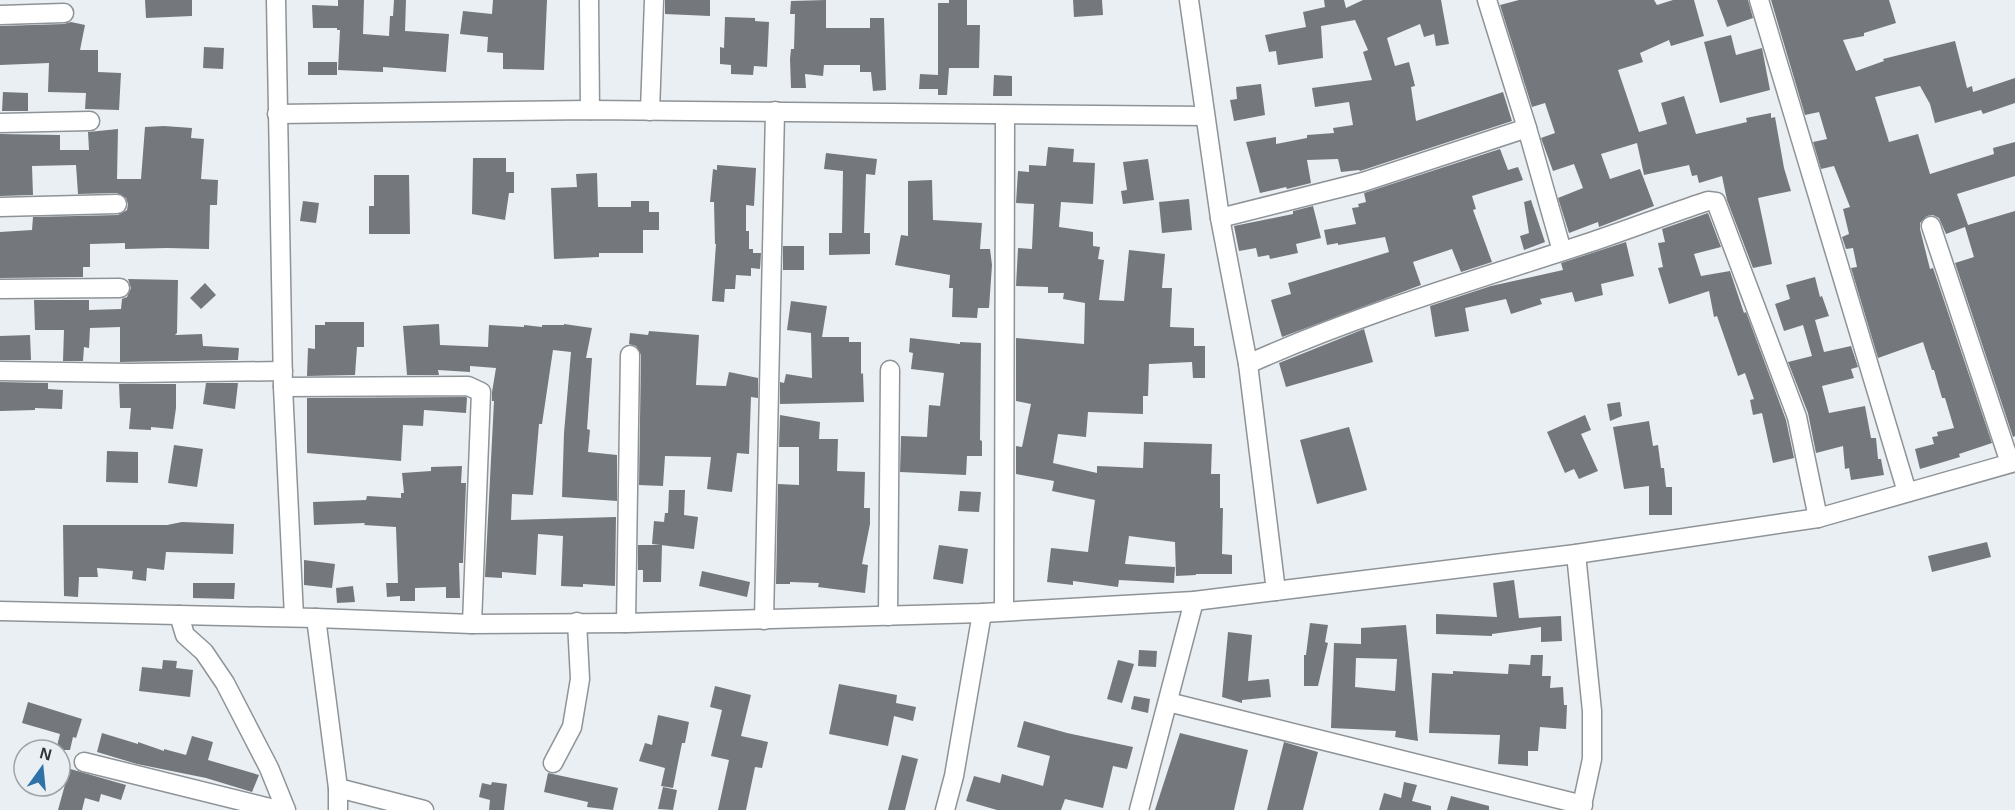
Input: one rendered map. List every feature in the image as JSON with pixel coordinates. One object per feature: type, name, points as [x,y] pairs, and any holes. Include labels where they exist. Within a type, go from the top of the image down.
[{"type":"street","points":[[276,0],[283,379],[294,617]]},
{"type":"street","points":[[589,0],[590,110]]},
{"type":"street","points":[[650,111],[654,0]]},
{"type":"street","points":[[1189,0],[1220,218],[1248,364],[1276,591]]},
{"type":"street","points":[[1487,0],[1562,251]]},
{"type":"street","points":[[1759,0],[1907,492]]},
{"type":"street","points":[[0,15],[64,13]]},
{"type":"street","points":[[277,114],[590,110],[1205,116]]},
{"type":"street","points":[[764,620],[776,111]]},
{"type":"street","points":[[1004,611],[1005,115]]},
{"type":"street","points":[[0,123],[90,122]]},
{"type":"street","points":[[1220,218],[1364,182],[1527,128]]},
{"type":"street","points":[[1248,364],[1316,334],[1438,290],[1708,201],[1716,202],[1797,417],[1818,518]]},
{"type":"street","points":[[0,207],[117,204]]},
{"type":"street","points":[[0,611],[294,617],[472,624],[626,623],[982,613],[1194,601],[1576,554],[1818,518],[2012,463],[1931,226]]},
{"type":"street","points":[[0,289],[120,288]]},
{"type":"street","points":[[626,623],[630,355]]},
{"type":"street","points":[[888,616],[890,370]]},
{"type":"street","points":[[0,371],[131,373],[468,386],[481,392],[472,624]]},
{"type":"street","points":[[1168,702],[1582,808],[1592,759],[1592,711],[1576,554]]},
{"type":"street","points":[[1139,810],[1194,601]]},
{"type":"street","points":[[945,810],[954,776],[982,613]]},
{"type":"street","points":[[179,615],[185,635],[204,652],[225,683],[269,768],[286,810]]},
{"type":"street","points":[[316,618],[338,788],[338,810]]},
{"type":"street","points":[[553,763],[573,727],[580,679],[577,622]]},
{"type":"street","points":[[84,762],[278,810]]},
{"type":"street","points":[[338,788],[424,810]]},
{"type":"building","points":[[145,0],[192,0],[192,16],[146,18]]},
{"type":"building","points":[[338,0],[364,0],[363,34],[389,36],[394,0],[406,0],[405,31],[449,34],[446,72],[383,67],[383,72],[338,70],[340,30],[313,28],[312,5],[338,6]]},
{"type":"building","points":[[493,0],[547,0],[544,70],[503,69],[503,53],[487,52],[488,37],[460,34],[463,11],[492,14]]},
{"type":"building","points":[[665,0],[710,0],[710,16],[665,14]]},
{"type":"building","points":[[826,0],[826,28],[870,28],[870,18],[884,18],[886,90],[873,91],[871,72],[860,72],[860,65],[824,65],[823,76],[805,74],[806,88],[791,88],[790,59],[791,49],[794,49],[795,14],[790,14],[791,1]]},
{"type":"building","points":[[949,0],[967,0],[967,25],[980,25],[979,68],[949,68],[947,95],[938,95],[938,89],[919,89],[920,74],[938,75],[938,3],[949,3]]},
{"type":"building","points":[[1073,0],[1102,0],[1103,15],[1074,17]]},
{"type":"building","points":[[1324,0],[1344,0],[1346,8],[1363,0],[1441,0],[1449,44],[1436,46],[1434,34],[1424,37],[1420,24],[1387,38],[1395,66],[1409,62],[1415,86],[1411,87],[1416,121],[1503,92],[1512,121],[1360,171],[1341,172],[1338,159],[1307,160],[1311,183],[1260,193],[1246,142],[1276,137],[1276,144],[1307,138],[1307,135],[1334,133],[1333,128],[1353,125],[1349,102],[1315,107],[1312,88],[1372,80],[1363,52],[1368,50],[1355,20],[1321,26],[1323,58],[1278,65],[1276,51],[1269,52],[1265,35],[1306,27],[1303,12],[1325,7]]},
{"type":"building","points":[[1519,0],[1654,0],[1657,5],[1673,0],[1694,0],[1704,36],[1671,46],[1669,40],[1640,53],[1643,62],[1618,70],[1639,132],[1667,124],[1661,103],[1684,96],[1696,134],[1747,122],[1746,118],[1771,113],[1771,118],[1775,117],[1784,168],[1791,191],[1758,198],[1772,264],[1753,268],[1727,200],[1722,176],[1699,183],[1697,175],[1692,176],[1689,165],[1644,175],[1637,143],[1601,154],[1610,179],[1640,169],[1654,206],[1599,227],[1598,222],[1569,233],[1558,198],[1583,188],[1574,164],[1553,171],[1541,138],[1555,133],[1545,103],[1532,107],[1500,5]]},
{"type":"building","points":[[1717,0],[1748,0],[1753,18],[1727,27]]},
{"type":"building","points":[[1771,0],[1889,0],[1896,23],[1864,33],[1864,36],[1843,40],[1856,71],[1884,61],[1883,59],[1955,41],[1967,88],[1972,86],[1973,92],[2015,78],[2015,103],[1983,114],[1981,110],[1935,123],[1930,104],[1920,86],[1875,97],[1889,142],[1918,134],[1930,174],[1994,154],[1993,148],[2015,142],[2015,176],[1957,194],[1968,225],[2015,211],[2015,436],[2013,437],[1955,263],[1974,257],[1965,227],[1946,234],[1939,218],[1933,215],[1927,216],[1920,223],[1920,229],[1930,269],[1933,268],[1992,443],[1959,454],[1960,457],[1920,469],[1915,449],[1934,444],[1932,437],[1938,436],[1937,432],[1954,428],[1945,398],[1942,398],[1923,342],[1878,358],[1851,268],[1857,267],[1853,248],[1846,249],[1842,237],[1849,234],[1843,209],[1850,207],[1834,166],[1821,169],[1813,142],[1827,139],[1819,112],[1805,115]]},
{"type":"building","points":[[725,17],[755,18],[755,21],[769,22],[767,67],[754,66],[753,75],[731,74],[731,65],[720,64],[720,47],[724,48]]},
{"type":"building","points":[[71,22],[85,25],[80,50],[98,50],[98,72],[121,73],[119,110],[85,109],[86,93],[48,92],[49,63],[0,65],[0,26]]},
{"type":"building","points":[[1731,35],[1736,55],[1762,48],[1770,90],[1720,103],[1704,42]]},
{"type":"building","points":[[204,47],[224,48],[223,69],[203,68]]},
{"type":"building","points":[[308,62],[337,62],[337,75],[308,75]]},
{"type":"building","points":[[994,75],[1012,76],[1012,96],[993,96]]},
{"type":"building","points":[[1261,84],[1265,115],[1234,121],[1230,100],[1237,99],[1236,87]]},
{"type":"building","points":[[3,92],[28,93],[28,111],[2,111]]},
{"type":"building","points":[[145,127],[192,128],[191,138],[204,139],[201,179],[218,180],[217,205],[210,205],[209,249],[125,249],[125,243],[90,244],[90,267],[83,267],[83,277],[0,278],[0,232],[32,230],[33,217],[118,215],[127,210],[128,204],[126,198],[117,193],[78,194],[76,165],[32,166],[33,195],[0,196],[0,134],[60,135],[60,150],[89,150],[88,132],[118,129],[117,179],[141,179]]},
{"type":"building","points":[[1048,147],[1074,149],[1073,162],[1095,163],[1093,204],[1061,202],[1059,227],[1093,232],[1093,246],[1100,247],[1098,259],[1104,260],[1099,300],[1124,301],[1129,250],[1165,254],[1162,288],[1172,288],[1170,327],[1194,328],[1194,346],[1205,346],[1205,378],[1193,378],[1192,362],[1149,364],[1148,396],[1143,396],[1143,414],[1088,412],[1086,437],[1058,434],[1053,463],[1097,473],[1097,466],[1143,468],[1144,442],[1212,444],[1211,474],[1220,474],[1220,508],[1223,508],[1222,554],[1232,555],[1232,574],[1176,576],[1175,542],[1129,536],[1125,564],[1175,567],[1174,583],[1119,580],[1118,587],[1073,581],[1073,585],[1047,582],[1051,548],[1088,552],[1095,500],[1052,491],[1054,481],[1016,474],[1016,446],[1022,447],[1031,404],[1016,401],[1016,338],[1084,344],[1085,303],[1063,299],[1064,293],[1048,293],[1048,287],[1016,286],[1018,248],[1032,249],[1034,204],[1016,203],[1018,171],[1029,172],[1029,165],[1046,166]]},
{"type":"building","points":[[1500,149],[1508,170],[1518,167],[1523,180],[1472,196],[1476,209],[1473,210],[1492,262],[1461,272],[1452,249],[1413,262],[1421,285],[1282,337],[1271,300],[1291,294],[1288,283],[1389,252],[1385,237],[1327,245],[1324,230],[1356,224],[1352,208],[1359,207],[1358,204],[1366,202],[1364,193]]},
{"type":"building","points":[[826,153],[877,159],[875,175],[866,174],[864,233],[870,233],[870,254],[829,255],[829,233],[842,233],[843,171],[824,169]]},
{"type":"building","points":[[473,158],[506,158],[506,172],[514,172],[514,193],[509,193],[505,220],[472,214]]},
{"type":"building","points":[[1148,159],[1154,200],[1123,204],[1121,191],[1127,190],[1123,162]]},
{"type":"building","points":[[717,165],[756,168],[754,206],[746,205],[746,231],[749,231],[749,249],[753,249],[753,253],[761,253],[760,269],[751,268],[751,276],[736,275],[735,289],[725,289],[724,302],[712,301],[716,244],[714,202],[710,202],[713,169],[717,170]]},
{"type":"building","points":[[597,173],[598,207],[631,207],[631,201],[649,201],[649,212],[659,212],[659,230],[643,230],[643,253],[599,253],[599,257],[554,259],[551,188],[577,187],[576,174]]},
{"type":"building","points":[[374,175],[409,175],[410,234],[369,234],[369,206],[374,206]]},
{"type":"building","points":[[932,180],[933,220],[982,223],[980,249],[990,249],[992,265],[989,308],[978,308],[977,318],[952,317],[953,288],[949,288],[950,275],[895,265],[901,235],[908,236],[908,181]]},
{"type":"building","points":[[1189,199],[1192,230],[1162,233],[1159,202]]},
{"type":"building","points":[[1531,200],[1545,242],[1524,250],[1520,236],[1529,233],[1524,202]]},
{"type":"building","points":[[303,201],[319,203],[316,223],[300,221]]},
{"type":"building","points":[[1313,206],[1321,238],[1296,244],[1298,253],[1270,259],[1269,255],[1258,257],[1256,248],[1239,251],[1234,226],[1293,214],[1293,211]]},
{"type":"building","points":[[1708,213],[1721,247],[1694,254],[1701,276],[1730,271],[1786,420],[1794,458],[1773,463],[1762,413],[1753,415],[1750,400],[1754,399],[1745,373],[1738,376],[1717,316],[1714,317],[1709,291],[1669,304],[1658,268],[1663,267],[1658,243],[1665,242],[1662,229]]},
{"type":"building","points":[[1626,242],[1634,276],[1601,284],[1603,295],[1575,302],[1572,292],[1540,299],[1542,304],[1511,314],[1506,299],[1465,308],[1469,331],[1435,337],[1430,306],[1491,286],[1563,270],[1561,263]]},
{"type":"building","points":[[783,246],[804,246],[804,270],[783,270]]},
{"type":"building","points":[[1815,277],[1820,297],[1822,296],[1829,316],[1815,320],[1824,352],[1851,346],[1858,367],[1851,369],[1854,378],[1822,386],[1829,413],[1865,406],[1871,438],[1876,438],[1878,459],[1881,459],[1884,475],[1851,480],[1849,468],[1845,469],[1843,446],[1816,453],[1808,413],[1788,362],[1812,356],[1803,325],[1784,331],[1775,304],[1790,299],[1786,285]]},
{"type":"building","points":[[128,279],[178,280],[177,333],[175,335],[202,334],[203,346],[239,348],[238,360],[120,362],[120,327],[90,328],[89,348],[84,347],[83,361],[63,361],[64,330],[35,330],[34,300],[89,300],[89,310],[121,309],[122,299],[127,297],[131,288]]},
{"type":"building","points":[[205,283],[216,295],[201,309],[190,298]]},
{"type":"building","points":[[791,301],[827,306],[822,337],[849,337],[849,342],[861,342],[864,402],[780,404],[780,382],[784,383],[786,374],[812,378],[811,333],[787,330]]},
{"type":"building","points":[[325,322],[364,322],[364,347],[357,347],[355,375],[307,376],[308,348],[315,349],[315,325],[325,325]]},
{"type":"building","points":[[439,324],[440,345],[488,347],[489,325],[542,327],[542,325],[564,324],[592,328],[586,358],[592,358],[587,429],[590,430],[588,452],[617,455],[617,501],[562,497],[564,433],[571,352],[553,350],[542,424],[539,424],[533,495],[512,494],[511,520],[616,517],[615,586],[583,584],[583,587],[561,586],[563,536],[538,534],[536,575],[502,572],[502,578],[485,577],[494,401],[492,401],[492,392],[496,368],[470,366],[470,372],[438,370],[439,375],[407,375],[403,326]]},
{"type":"building","points":[[1364,329],[1373,362],[1286,387],[1279,363]]},
{"type":"building","points":[[649,331],[699,335],[696,385],[726,386],[729,372],[758,378],[758,398],[751,397],[749,454],[737,453],[732,492],[707,489],[711,457],[665,456],[663,486],[639,485],[641,355],[636,346],[629,344],[630,333],[648,335]]},
{"type":"building","points":[[30,335],[31,360],[0,360],[0,336]]},
{"type":"building","points":[[910,338],[960,344],[960,342],[981,343],[980,440],[982,441],[982,456],[967,456],[966,475],[900,472],[901,436],[927,437],[929,405],[940,406],[944,373],[911,369],[913,353],[909,352]]},
{"type":"building","points":[[0,382],[48,383],[48,389],[63,390],[62,409],[35,408],[35,410],[0,411]]},
{"type":"building","points":[[206,383],[238,383],[235,409],[203,404]]},
{"type":"building","points":[[119,384],[176,384],[173,429],[151,427],[151,430],[129,429],[131,408],[120,408]]},
{"type":"building","points":[[307,398],[467,398],[466,413],[424,410],[423,426],[403,425],[401,461],[307,453]]},
{"type":"building","points":[[1620,402],[1622,416],[1610,421],[1607,404]]},
{"type":"building","points":[[780,415],[820,422],[819,439],[838,439],[837,471],[865,472],[864,508],[870,508],[870,524],[862,564],[868,565],[865,593],[818,587],[819,583],[776,584],[778,484],[799,485],[799,447],[779,447]]},
{"type":"building","points":[[1585,415],[1591,430],[1581,434],[1598,471],[1579,479],[1574,469],[1565,473],[1547,432]]},
{"type":"building","points":[[1649,421],[1653,446],[1658,445],[1661,468],[1664,468],[1666,487],[1672,487],[1672,515],[1649,515],[1649,486],[1624,489],[1613,427]]},
{"type":"building","points":[[1349,427],[1367,490],[1317,504],[1300,440]]},
{"type":"building","points":[[174,445],[203,449],[197,487],[168,483]]},
{"type":"building","points":[[107,451],[138,452],[138,483],[106,482]]},
{"type":"building","points":[[462,466],[461,483],[466,483],[463,563],[459,563],[460,598],[446,598],[446,587],[415,588],[415,601],[400,601],[400,596],[387,597],[386,583],[398,583],[396,527],[364,525],[365,523],[314,525],[313,502],[366,500],[367,496],[401,498],[401,493],[404,493],[402,473],[431,471],[431,467]]},
{"type":"building","points":[[669,490],[685,490],[684,515],[698,517],[694,549],[652,544],[654,521],[664,522],[665,513],[668,513]]},
{"type":"building","points":[[960,491],[981,492],[979,512],[958,511]]},
{"type":"building","points":[[182,522],[234,524],[233,554],[166,552],[164,570],[147,568],[146,581],[132,579],[133,571],[97,568],[98,577],[79,577],[78,597],[64,596],[63,525],[167,525]]},
{"type":"building","points":[[1987,542],[1991,557],[1932,572],[1928,556]]},
{"type":"building","points":[[638,545],[662,545],[661,582],[643,582],[643,570],[638,570]]},
{"type":"building","points":[[939,545],[968,549],[963,584],[933,579]]},
{"type":"building","points":[[304,560],[335,564],[332,588],[304,585]]},
{"type":"building","points":[[702,571],[750,582],[747,597],[699,586]]},
{"type":"building","points":[[1514,580],[1519,618],[1561,616],[1562,641],[1541,642],[1541,627],[1492,634],[1492,636],[1436,634],[1436,614],[1497,617],[1493,583]]},
{"type":"building","points":[[193,583],[235,583],[234,599],[193,598]]},
{"type":"building","points":[[353,586],[355,602],[337,603],[336,588]]},
{"type":"building","points":[[1310,623],[1328,625],[1325,642],[1328,643],[1318,686],[1304,686],[1304,655],[1306,655]]},
{"type":"building","points":[[1406,625],[1418,741],[1395,737],[1396,731],[1331,728],[1334,643],[1361,644],[1361,628]],"holes":[[[1356,658],[1397,659],[1395,691],[1355,687]]]},
{"type":"building","points":[[1228,632],[1252,635],[1248,681],[1269,679],[1271,697],[1242,700],[1242,703],[1222,697]]},
{"type":"building","points":[[1139,650],[1157,651],[1156,667],[1138,666]]},
{"type":"building","points":[[1531,655],[1543,655],[1542,676],[1551,676],[1550,688],[1563,687],[1564,705],[1567,705],[1566,729],[1540,727],[1538,751],[1528,751],[1528,766],[1498,764],[1500,735],[1429,733],[1432,673],[1453,674],[1453,671],[1508,674],[1509,664],[1530,665]]},
{"type":"building","points":[[163,660],[177,661],[176,668],[193,670],[190,697],[139,691],[142,667],[162,669]]},
{"type":"building","points":[[1118,660],[1134,664],[1122,703],[1107,699]]},
{"type":"building","points":[[839,684],[897,695],[896,703],[916,707],[913,721],[894,716],[888,746],[829,734]]},
{"type":"building","points":[[715,686],[751,695],[741,736],[768,742],[762,768],[755,767],[746,810],[718,810],[729,760],[711,756],[722,710],[710,707]]},
{"type":"building","points":[[1134,696],[1150,699],[1148,713],[1131,709]]},
{"type":"building","points":[[28,702],[82,719],[76,738],[73,737],[72,741],[72,738],[59,738],[60,734],[22,723]]},
{"type":"building","points":[[658,715],[689,722],[685,743],[682,743],[673,788],[661,786],[665,768],[639,761],[645,743],[652,745]]},
{"type":"building","points":[[1024,721],[1133,747],[1127,769],[1113,766],[1103,808],[1065,799],[1061,810],[997,810],[966,801],[974,776],[1000,783],[1002,774],[1043,786],[1050,756],[1017,747]]},
{"type":"building","points":[[102,733],[186,755],[192,736],[213,742],[208,760],[259,775],[252,792],[206,778],[137,764],[97,752]]},
{"type":"building","points":[[1180,733],[1248,750],[1234,810],[1155,810]]},
{"type":"building","points":[[1284,742],[1318,752],[1303,810],[1267,810]]},
{"type":"building","points":[[902,755],[918,759],[905,810],[888,810]]},
{"type":"building","points":[[72,769],[126,785],[121,800],[101,794],[99,802],[85,798],[82,810],[58,810],[61,798],[72,798]]},
{"type":"building","points":[[548,773],[618,788],[613,810],[587,807],[588,802],[544,792]]},
{"type":"building","points":[[492,782],[507,784],[504,810],[489,810],[490,800],[479,797],[482,783],[491,785]]},
{"type":"building","points":[[1404,782],[1417,785],[1412,801],[1431,806],[1431,810],[1379,810],[1384,793],[1401,798]]},
{"type":"building","points":[[663,787],[677,790],[673,810],[658,809]]},
{"type":"building","points":[[1451,796],[1489,806],[1489,810],[1447,810]]}]
